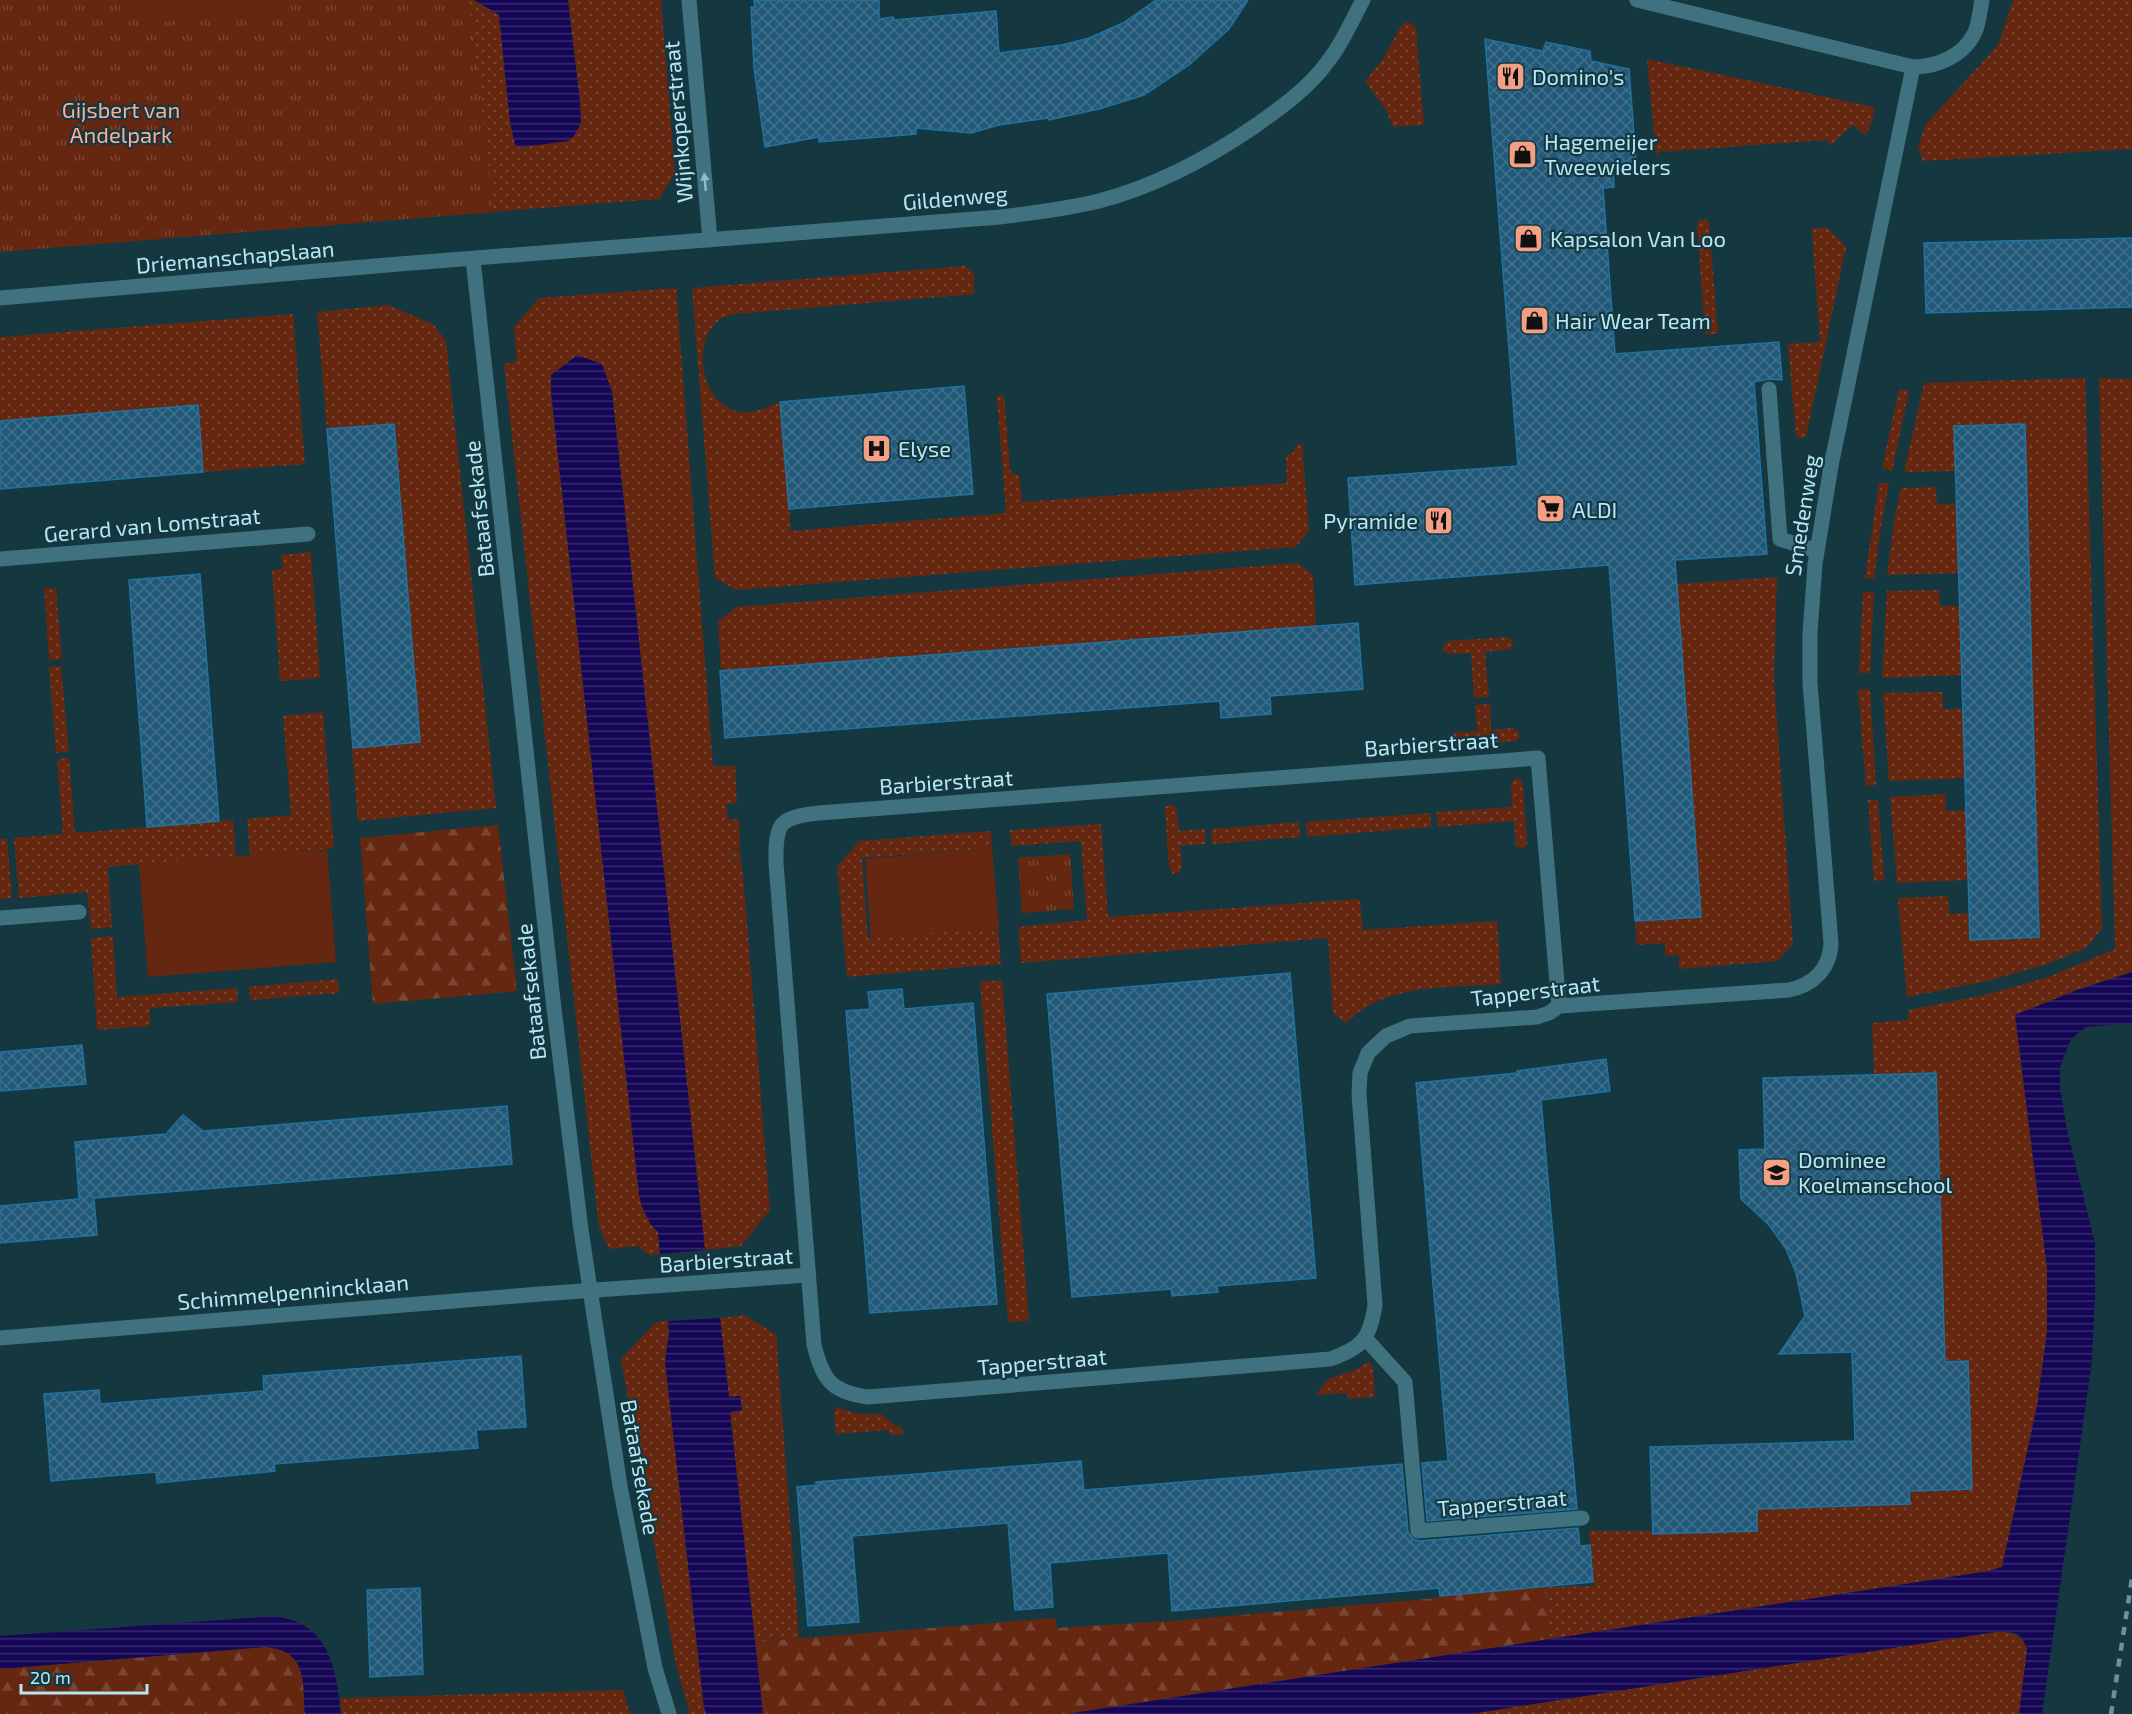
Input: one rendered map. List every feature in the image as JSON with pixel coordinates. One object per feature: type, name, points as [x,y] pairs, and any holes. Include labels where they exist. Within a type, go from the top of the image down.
[{"type":"street","name":"Wijnkoperstraat","points":[[689,0],[710,240]]},
{"type":"street","name":"Gildenweg","points":[[473,259],[1000,217],[1100,201],[1178,172],[1215,152],[1290,100],[1330,59],[1363,0]]},
{"type":"street","points":[[1637,0],[1913,67],[1937,64],[1960,50],[1975,32],[1982,0]]},
{"type":"street","name":"Smedenweg","points":[[1820,974],[1830,952],[1831,943],[1810,683],[1810,633],[1816,551],[1833,454],[1913,67]]},
{"type":"street","name":"Driemanschapslaan","points":[[0,298],[473,259]]},
{"type":"street","name":"Bataafsekade","points":[[473,259],[552,988],[589,1291],[620,1486],[655,1668],[669,1714]]},
{"type":"street","points":[[1769,389],[1780,539],[1816,551]]},
{"type":"street","name":"Gerard van Lomstraat","points":[[0,559],[308,534]]},
{"type":"street","name":"Barbierstraat","points":[[589,1291],[808,1275],[776,863],[778,835],[782,825],[788,819],[844,812],[1539,758],[1559,1006]]},
{"type":"street","points":[[0,918],[79,912]]},
{"type":"street","name":"Tapperstraat","points":[[808,1275],[814,1345],[820,1368],[833,1386],[850,1394],[868,1397],[1330,1359],[1350,1352],[1366,1339],[1372,1323],[1375,1305],[1359,1094],[1360,1073],[1368,1053],[1386,1036],[1410,1026],[1537,1017],[1559,1006],[1789,990],[1813,981],[1820,974]]},
{"type":"street","name":"Schimmelpennincklaan","points":[[0,1338],[589,1291]]},
{"type":"street","name":"Tapperstraat","points":[[1366,1339],[1405,1382],[1418,1531],[1582,1518]]},
{"type":"green space","name":"Gijsbert van Andelpark","points":[[0,0],[469,0],[494,212],[0,252]]},
{"type":"green space","points":[[144,0],[287,0],[288,7],[147,24]]},
{"type":"green space","points":[[412,0],[474,0],[499,14],[510,122],[515,144],[581,123],[568,0],[661,0],[675,173],[659,199],[451,215]]},
{"type":"green space","points":[[2013,0],[2132,0],[2132,149],[1923,161],[1918,148],[1925,125],[1998,45]]},
{"type":"green space","points":[[1407,22],[1413,24],[1416,29],[1424,125],[1393,127],[1386,110],[1365,81],[1383,59],[1401,26]]},
{"type":"green space","points":[[1647,59],[1874,107],[1873,118],[1866,136],[1853,125],[1830,146],[1826,140],[1659,152],[1656,155]]},
{"type":"green space","points":[[1706,219],[1709,222],[1718,334],[1705,334],[1697,223]]},
{"type":"green space","points":[[1827,227],[1846,247],[1806,437],[1796,438],[1788,344],[1820,342],[1810,229]]},
{"type":"green space","points":[[965,266],[974,273],[974,294],[735,314],[720,320],[709,332],[704,344],[704,373],[717,398],[727,407],[740,412],[761,410],[780,402],[791,531],[1006,513],[997,396],[1004,395],[1010,469],[1012,473],[1019,475],[1022,502],[1287,483],[1286,455],[1294,452],[1295,445],[1302,444],[1309,531],[1296,547],[736,590],[715,578],[692,288]]},
{"type":"green space","points":[[676,288],[713,766],[735,766],[737,803],[726,804],[728,819],[739,819],[740,847],[728,849],[740,849],[741,861],[729,862],[741,862],[743,874],[770,1210],[741,1246],[705,1250],[612,392],[608,379],[552,375],[551,392],[639,1194],[642,1207],[651,1225],[658,1232],[660,1254],[649,1255],[638,1246],[609,1249],[599,1227],[504,364],[517,361],[514,327],[539,298]]},
{"type":"green space","points":[[388,305],[433,324],[446,341],[496,808],[358,821],[352,748],[420,742],[395,424],[327,429],[317,312]]},
{"type":"green space","points":[[293,314],[305,464],[203,472],[198,405],[0,421],[0,337]]},
{"type":"green space","points":[[2085,378],[2102,929],[2086,948],[2045,965],[1983,982],[1907,997],[1898,898],[1948,896],[1949,914],[1969,913],[1970,939],[2039,937],[2024,425],[1956,471],[1904,472],[1924,383]]},
{"type":"green space","points":[[2099,378],[2132,379],[2132,972],[2077,990],[2015,1015],[2047,1268],[2047,1332],[2037,1406],[2002,1567],[1989,1571],[1550,1639],[1544,1587],[1594,1586],[1589,1531],[1757,1531],[1757,1508],[1909,1491],[1945,1362],[1935,1073],[1874,1075],[1872,1023],[1908,1020],[1908,1010],[1984,995],[2046,978],[2115,949]]},
{"type":"green space","points":[[1899,389],[1909,391],[1892,471],[1882,468]]},
{"type":"green space","points":[[1879,482],[1889,484],[1874,579],[1865,578]]},
{"type":"green space","points":[[1936,487],[1937,504],[1957,504],[1959,573],[1887,575],[1901,488]]},
{"type":"green space","points":[[311,552],[320,678],[280,681],[272,570],[283,568],[281,555]]},
{"type":"green space","points":[[1297,563],[1313,575],[1316,626],[721,671],[718,621],[737,607]]},
{"type":"green space","points":[[1777,577],[1774,680],[1793,944],[1777,961],[1679,969],[1679,955],[1665,956],[1665,943],[1637,945],[1635,922],[1700,916],[1667,585]]},
{"type":"green space","points":[[44,588],[56,588],[62,659],[49,660]]},
{"type":"green space","points":[[1939,590],[1940,606],[1960,606],[1962,675],[1882,678],[1887,591]]},
{"type":"green space","points":[[1863,592],[1874,592],[1870,673],[1859,673]]},
{"type":"green space","points":[[1506,637],[1512,640],[1513,645],[1510,649],[1485,652],[1489,697],[1474,698],[1471,653],[1448,654],[1443,650],[1443,646],[1449,641]]},
{"type":"green space","points":[[61,666],[69,752],[56,753],[49,667]]},
{"type":"green space","points":[[1870,689],[1876,785],[1866,786],[1858,690]]},
{"type":"green space","points":[[1942,692],[1943,709],[1963,709],[1965,778],[1889,781],[1883,693]]},
{"type":"green space","points":[[1490,704],[1491,730],[1513,728],[1519,732],[1519,738],[1515,741],[1455,745],[1450,743],[1450,736],[1454,733],[1477,731],[1475,705]]},
{"type":"green space","points":[[323,712],[334,848],[250,855],[247,819],[291,815],[283,716]]},
{"type":"green space","points":[[69,758],[75,833],[233,820],[236,856],[108,867],[112,927],[91,929],[87,892],[19,898],[14,838],[63,834],[57,759]]},
{"type":"green space","points":[[1517,778],[1523,785],[1527,843],[1524,848],[1516,847],[1514,821],[1438,827],[1437,812],[1512,807],[1511,783]]},
{"type":"green space","points":[[1945,794],[1946,811],[1966,811],[1968,880],[1897,883],[1890,797]]},
{"type":"green space","points":[[1868,800],[1878,800],[1884,880],[1874,881]]},
{"type":"green space","points":[[1170,804],[1176,807],[1179,831],[1205,829],[1205,844],[1180,846],[1182,868],[1179,873],[1173,874],[1169,867],[1165,810],[1165,807]]},
{"type":"green space","points":[[1431,813],[1431,827],[1307,837],[1306,822]]},
{"type":"green space","points":[[1299,822],[1300,837],[1212,844],[1211,829]]},
{"type":"green space","points":[[1101,824],[1108,917],[1357,899],[1360,901],[1363,930],[1497,921],[1501,984],[1418,990],[1398,994],[1361,1010],[1346,1023],[1333,1013],[1328,938],[1021,963],[1018,927],[1087,920],[1081,841],[1012,846],[1010,830]]},
{"type":"green space","points":[[498,825],[517,991],[373,1004],[360,838]]},
{"type":"green space","points":[[991,831],[992,848],[862,858],[868,938],[998,928],[1001,964],[847,977],[837,867],[859,841]]},
{"type":"green space","points":[[0,839],[7,839],[12,898],[0,899]]},
{"type":"green space","points":[[992,848],[999,928],[871,938],[865,859]]},
{"type":"green space","points":[[327,849],[336,962],[148,977],[139,864]]},
{"type":"green space","points":[[1070,854],[1074,909],[1022,913],[1018,858]]},
{"type":"green space","points":[[113,936],[117,997],[237,988],[238,1002],[150,1008],[150,1026],[97,1030],[91,938]]},
{"type":"green space","points":[[338,979],[339,993],[250,1000],[249,987]]},
{"type":"green space","points":[[1002,980],[1029,1321],[1008,1322],[980,982]]},
{"type":"green space","points":[[744,1315],[776,1334],[799,1638],[755,1642],[730,1412],[742,1410],[740,1397],[729,1397],[720,1318]]},
{"type":"green space","points":[[668,1321],[669,1334],[665,1361],[706,1714],[690,1714],[676,1665],[621,1359],[656,1322]]},
{"type":"green space","points":[[1369,1362],[1373,1367],[1375,1397],[1348,1399],[1347,1393],[1315,1395],[1330,1378],[1353,1371]]},
{"type":"green space","points":[[836,1407],[857,1414],[881,1414],[896,1426],[902,1427],[903,1435],[890,1435],[889,1430],[836,1434],[834,1413]]},
{"type":"green space","points":[[1544,1587],[1550,1639],[1067,1714],[763,1714],[755,1642],[1055,1618],[1057,1628],[1171,1621]]},
{"type":"green space","points":[[1995,1632],[2015,1634],[2022,1639],[2027,1649],[2019,1714],[1470,1714]]},
{"type":"green space","points":[[265,1647],[279,1649],[296,1661],[303,1679],[305,1714],[0,1714],[0,1669]]},
{"type":"green space","points":[[623,1690],[630,1714],[341,1714],[340,1698]]},
{"type":"shaded area","points":[[474,0],[568,0],[581,123],[574,136],[568,141],[523,147],[515,144],[510,122],[499,15]]},
{"type":"shaded area","points":[[577,355],[602,364],[612,392],[705,1250],[660,1254],[658,1232],[651,1225],[642,1207],[639,1194],[551,392],[551,375]]},
{"type":"shaded area","points":[[2132,972],[2132,1023],[2086,1027],[2071,1039],[2060,1067],[2060,1088],[2067,1130],[2095,1243],[2095,1296],[2092,1361],[2042,1714],[2019,1714],[2027,1649],[2025,1643],[2015,1633],[1995,1632],[1470,1714],[1067,1714],[1989,1571],[2002,1567],[2037,1406],[2047,1332],[2047,1268],[2015,1015],[2077,990]]},
{"type":"shaded area","points":[[720,1318],[729,1397],[740,1396],[742,1410],[730,1412],[763,1714],[706,1714],[704,1707],[665,1361],[669,1334],[668,1321]]},
{"type":"shaded area","points":[[275,1616],[308,1628],[319,1638],[332,1664],[341,1714],[305,1714],[303,1679],[296,1661],[279,1649],[265,1647],[0,1669],[0,1636]]},
{"type":"building","points":[[754,0],[879,0],[879,19],[893,17],[894,20],[996,11],[999,53],[1062,45],[1089,38],[1123,23],[1156,0],[1248,0],[1229,29],[1189,65],[1144,95],[1099,109],[1049,120],[1048,118],[999,125],[971,133],[916,128],[916,134],[819,142],[819,137],[765,147],[754,68],[751,7],[755,7]]},
{"type":"building","points":[[1485,39],[1543,51],[1546,42],[1590,51],[1591,61],[1629,69],[1636,161],[1613,163],[1614,187],[1603,188],[1615,354],[1779,342],[1782,380],[1769,379],[1754,382],[1767,554],[1675,560],[1701,917],[1635,921],[1609,565],[1355,585],[1348,478],[1518,466]]},
{"type":"building","points":[[2132,238],[2132,307],[1926,313],[1924,243]]},
{"type":"building","name":"Elyse","points":[[964,386],[973,494],[789,509],[780,402]]},
{"type":"building","points":[[198,405],[203,472],[0,489],[0,421]]},
{"type":"building","points":[[394,424],[420,742],[353,748],[327,429]]},
{"type":"building","points":[[2025,424],[2039,937],[1970,940],[1954,426]]},
{"type":"building","points":[[200,574],[219,821],[147,827],[129,580]]},
{"type":"building","points":[[1358,623],[1363,689],[1270,696],[1271,714],[1221,718],[1220,701],[725,738],[720,671]]},
{"type":"building","points":[[1290,973],[1316,1278],[1217,1286],[1218,1292],[1172,1296],[1171,1289],[1072,1297],[1047,994]]},
{"type":"building","points":[[902,989],[904,1009],[973,1003],[997,1304],[870,1313],[846,1011],[870,1009],[868,992]]},
{"type":"building","points":[[82,1045],[86,1084],[0,1091],[0,1052]]},
{"type":"building","points":[[1606,1059],[1610,1091],[1541,1100],[1577,1509],[1427,1521],[1422,1463],[1448,1461],[1416,1083],[1517,1073],[1517,1071]]},
{"type":"building","points":[[1936,1073],[1945,1362],[1968,1361],[1972,1489],[1909,1491],[1910,1504],[1757,1509],[1757,1531],[1653,1534],[1650,1447],[1855,1441],[1852,1352],[1779,1354],[1805,1316],[1796,1273],[1786,1249],[1769,1225],[1741,1199],[1739,1150],[1765,1149],[1763,1078]]},
{"type":"building","points":[[507,1106],[512,1164],[94,1198],[97,1235],[0,1243],[0,1206],[79,1199],[75,1142],[166,1134],[183,1115],[203,1131]]},
{"type":"building","points":[[521,1356],[526,1427],[476,1430],[478,1448],[274,1464],[275,1471],[157,1483],[156,1472],[51,1481],[44,1394],[99,1390],[100,1404],[264,1391],[263,1376]]},
{"type":"building","points":[[1081,1461],[1084,1490],[1402,1464],[1408,1532],[1413,1539],[1419,1541],[1578,1528],[1580,1546],[1590,1545],[1593,1582],[1440,1596],[1439,1588],[1172,1611],[1168,1553],[1050,1563],[1053,1607],[1015,1610],[1008,1523],[852,1536],[859,1622],[808,1626],[797,1487],[816,1485],[816,1482]]},
{"type":"building","points":[[420,1588],[423,1674],[370,1677],[367,1590]]},
{"type":"railway","points":[[2111,1714],[2132,1578]]},
{"type":"place","name":"Domino's","points":[[1511,76]]},
{"type":"place","name":"Hagemeijer Tweewielers","points":[[1523,154]]},
{"type":"place","name":"Kapsalon Van Loo","points":[[1529,238]]},
{"type":"place","name":"Hair Wear Team","points":[[1534,320]]},
{"type":"place","name":"Elyse","points":[[877,448]]},
{"type":"place","name":"ALDI","points":[[1551,509]]},
{"type":"place","name":"Pyramide","points":[[1439,520]]},
{"type":"place","name":"Dominee Koelmanschool","points":[[1777,1172]]}]
